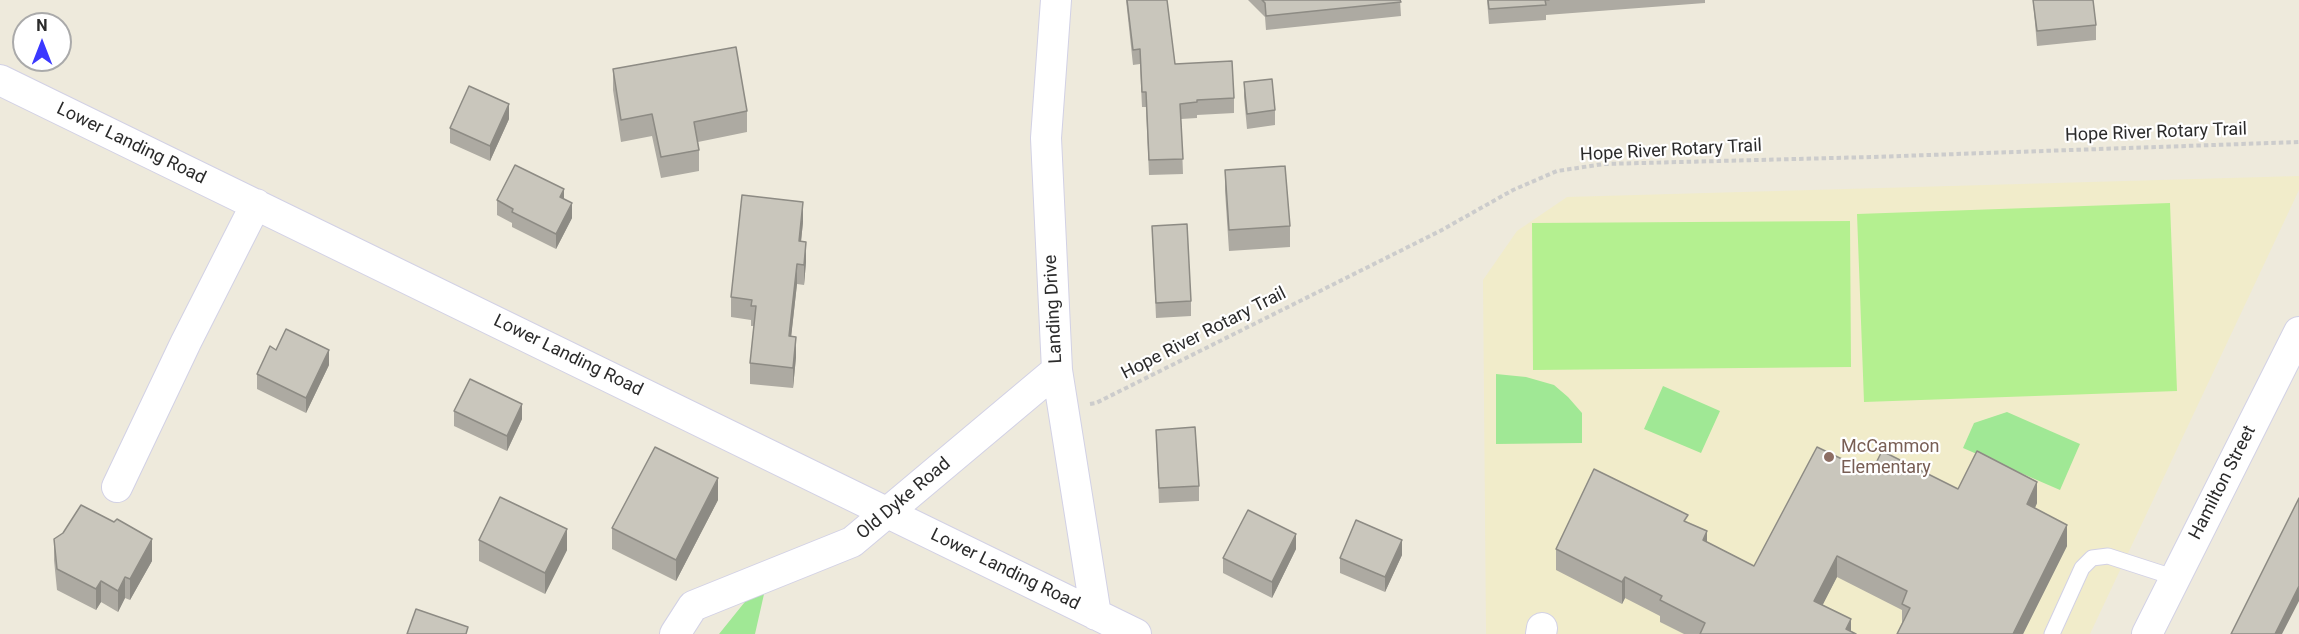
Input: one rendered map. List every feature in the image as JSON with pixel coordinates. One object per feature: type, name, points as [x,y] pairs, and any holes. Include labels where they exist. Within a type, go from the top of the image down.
[{"type":"street","name":"Landing Drive","points":[[1056,0],[1046,138],[1057,370],[1096,615]]},
{"type":"street","name":"Lower Landing Road","points":[[0,80],[1136,634]]},
{"type":"street","points":[[117,487],[186,342],[256,204]]},
{"type":"street","name":"Hamilton Street","points":[[2147,634],[2299,332]]},
{"type":"street","name":"Old Dyke Road","points":[[675,634],[693,606],[852,542],[1057,370]]},
{"type":"lane","points":[[2052,634],[2082,568],[2092,558],[2108,556],[2176,578]]},
{"type":"path","name":"Hope River Rotary Trail","points":[[1064,409],[1096,404],[1440,231],[1513,190],[1557,171],[1604,164],[2299,142]]},
{"type":"shaded area","name":"McCammon Elementary","points":[[2299,176],[2299,190],[2090,634],[1486,634],[1483,280],[1517,231],[1567,197]]},
{"type":"green space","points":[[2170,203],[2177,391],[1864,402],[1857,214]]},
{"type":"green space","points":[[1850,221],[1851,367],[1533,370],[1532,223]]},
{"type":"green space","points":[[1496,374],[1526,377],[1554,385],[1582,413],[1582,443],[1496,444]]},
{"type":"green space","points":[[1663,386],[1720,411],[1701,453],[1644,429]]},
{"type":"green space","points":[[2007,412],[2080,444],[2060,490],[1963,448],[1974,423]]},
{"type":"green space","points":[[769,572],[755,634],[719,634]]},
{"type":"building","points":[[1127,0],[1167,0],[1175,64],[1232,61],[1234,98],[1197,100],[1197,102],[1180,104],[1183,159],[1149,160],[1146,92],[1142,92],[1140,49],[1133,50]]},
{"type":"building","points":[[1262,0],[1400,0],[1401,2],[1266,16],[1265,3]]},
{"type":"building","points":[[1488,0],[1545,0],[1546,5],[1489,9]]},
{"type":"building","points":[[2033,0],[2093,0],[2096,25],[2037,31]]},
{"type":"building","points":[[736,47],[747,111],[694,122],[699,150],[661,157],[652,114],[621,120],[613,69]]},
{"type":"building","points":[[1272,79],[1275,110],[1247,114],[1244,82]]},
{"type":"building","points":[[469,86],[509,104],[490,146],[450,128]]},
{"type":"building","points":[[515,165],[564,189],[560,197],[572,203],[556,234],[512,212],[513,209],[497,200]]},
{"type":"building","points":[[1285,166],[1290,226],[1229,230],[1225,170]]},
{"type":"building","points":[[742,195],[803,202],[799,241],[806,242],[804,265],[797,264],[789,336],[796,337],[793,368],[750,363],[756,306],[751,306],[752,300],[731,297]]},
{"type":"building","points":[[1187,224],[1191,301],[1156,303],[1152,226]]},
{"type":"building","points":[[286,329],[329,350],[306,398],[257,374],[270,346],[276,350]]},
{"type":"building","points":[[470,379],[522,404],[507,436],[454,411]]},
{"type":"building","points":[[1195,427],[1199,486],[1159,488],[1156,430]]},
{"type":"building","points":[[655,447],[718,478],[676,560],[612,528]]},
{"type":"building","points":[[1817,447],[1871,473],[1882,451],[1958,489],[1977,451],[2037,482],[2027,504],[2067,525],[2013,634],[1897,634],[1910,608],[1902,604],[1907,591],[1837,556],[1814,601],[1851,619],[1846,629],[1856,634],[1700,634],[1705,623],[1660,600],[1662,596],[1625,577],[1622,582],[1556,549],[1594,469],[1688,515],[1684,521],[1707,531],[1703,540],[1754,566]]},
{"type":"building","points":[[500,497],[567,529],[545,573],[479,540]]},
{"type":"building","points":[[2299,498],[2299,586],[2275,634],[2231,634]]},
{"type":"building","points":[[81,505],[114,522],[117,519],[152,539],[130,579],[125,577],[118,591],[101,581],[96,589],[57,569],[54,539],[63,533]]},
{"type":"building","points":[[1248,510],[1296,534],[1272,582],[1223,558]]},
{"type":"building","points":[[1356,520],[1402,540],[1385,577],[1340,558]]},
{"type":"building","points":[[416,609],[468,627],[466,634],[407,634]]},
{"type":"place","name":"McCammon Elementary","points":[[1829,457]]}]
